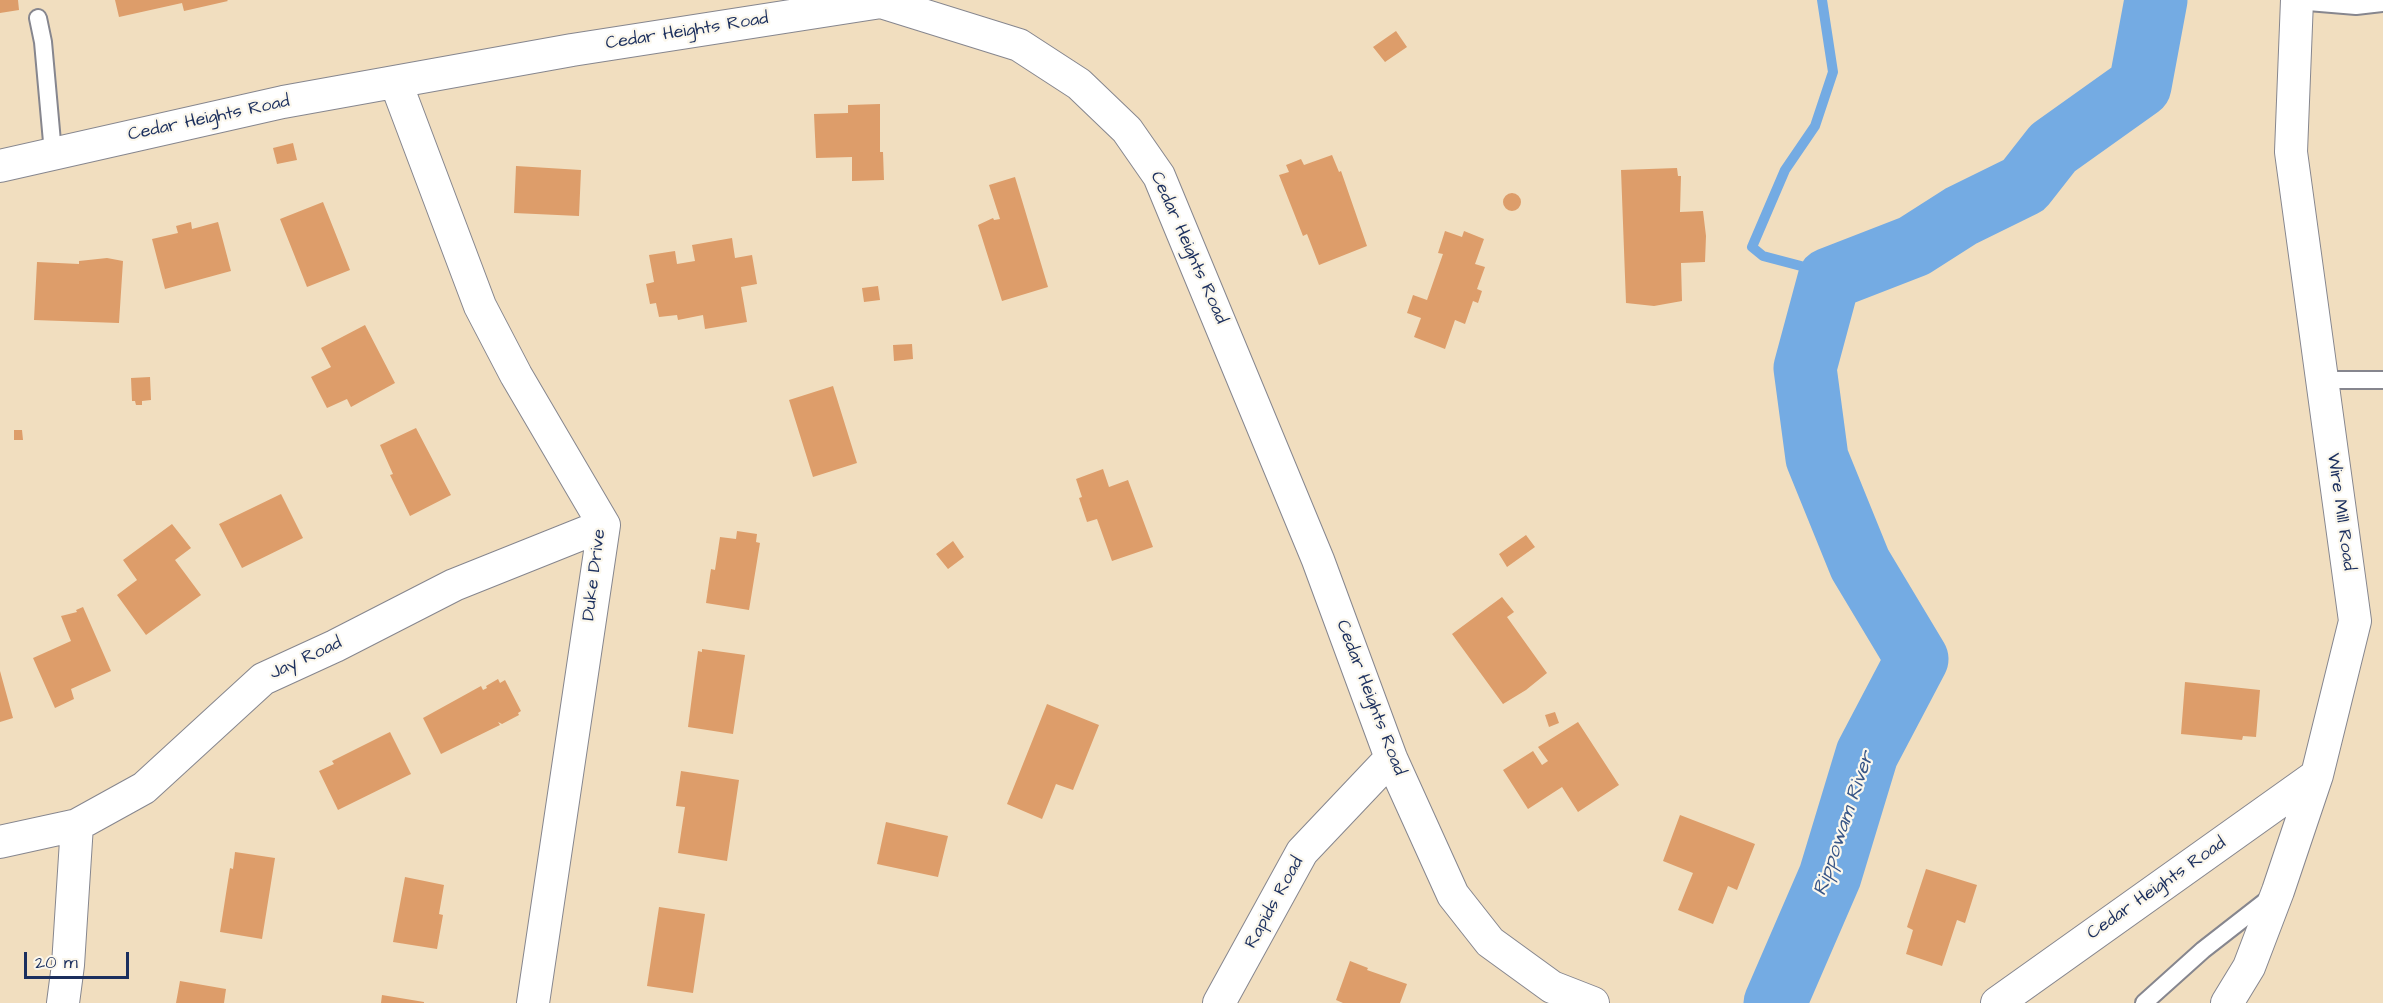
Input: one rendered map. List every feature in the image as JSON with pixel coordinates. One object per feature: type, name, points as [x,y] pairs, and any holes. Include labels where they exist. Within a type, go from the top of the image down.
[{"type":"street","name":"Cedar Heights Road","points":[[0,166],[283,102],[572,50],[881,1],[1019,45],[1079,84],[1127,130],[1159,176],[1318,560],[1391,758],[1453,895],[1490,942],[1552,987],[1593,1003]]},
{"type":"street","name":"Wire Mill Road","points":[[2227,1003],[2248,967],[2278,891],[2317,775],[2355,621],[2291,152],[2297,1]]},
{"type":"street","name":"Duke Drive","points":[[396,83],[480,306],[516,375],[604,525],[534,1003]]},
{"type":"street","name":"Jay Road","points":[[0,842],[77,825],[144,788],[263,679],[335,646],[454,585],[604,525]]},
{"type":"street","name":"Rapids Road","points":[[1219,1003],[1302,852],[1391,758]]},
{"type":"street","name":"Cedar Heights Road","points":[[1997,1003],[2317,775]]},
{"type":"street","points":[[63,1003],[68,965],[77,825]]},
{"type":"lane","points":[[2297,1],[2356,6],[2383,3]]},
{"type":"lane","points":[[38,18],[43,42],[53,153]]},
{"type":"lane","points":[[2322,380],[2383,380]]},
{"type":"lane","points":[[2144,1003],[2203,950],[2278,891]]},
{"type":"building","points":[[0,0],[18,0],[19,10],[0,13]]},
{"type":"building","points":[[115,0],[228,1],[184,11],[182,3],[119,17]]},
{"type":"building","points":[[1396,31],[1407,47],[1385,62],[1373,47]]},
{"type":"building","points":[[880,104],[880,152],[883,152],[884,180],[852,181],[852,157],[816,158],[814,114],[848,113],[848,105]]},
{"type":"building","points":[[293,143],[297,160],[277,164],[273,148]]},
{"type":"building","points":[[1332,155],[1339,172],[1341,171],[1367,246],[1319,265],[1307,234],[1303,236],[1279,175],[1289,172],[1286,165],[1301,159],[1304,165]]},
{"type":"building","points":[[516,166],[581,170],[579,216],[514,213]]},
{"type":"building","points":[[1677,168],[1678,176],[1681,176],[1680,212],[1703,211],[1706,236],[1705,262],[1681,263],[1682,301],[1654,306],[1626,303],[1621,170]]},
{"type":"building","points":[[1015,177],[1048,287],[1002,301],[978,225],[993,218],[994,220],[1000,219],[989,185]]},
{"type":"building","points":[[1512,193],[1518,196],[1521,202],[1518,208],[1512,211],[1506,208],[1503,202],[1506,196]]},
{"type":"building","points":[[323,202],[350,270],[307,287],[280,219]]},
{"type":"building","points":[[191,222],[192,229],[218,222],[231,271],[165,289],[152,239],[178,233],[176,226]]},
{"type":"building","points":[[1445,231],[1462,237],[1464,231],[1484,239],[1475,264],[1485,267],[1477,289],[1482,291],[1478,303],[1473,301],[1465,324],[1455,320],[1445,349],[1414,337],[1421,318],[1407,313],[1413,295],[1427,300],[1443,254],[1438,253]]},
{"type":"building","points":[[732,238],[735,258],[752,255],[757,284],[741,287],[747,322],[705,329],[703,315],[678,320],[677,315],[659,317],[656,303],[650,304],[646,284],[654,282],[649,255],[675,251],[677,264],[695,261],[692,245]]},
{"type":"building","points":[[107,258],[123,261],[119,323],[34,320],[37,262],[79,264],[79,261]]},
{"type":"building","points":[[878,286],[880,300],[864,302],[862,288]]},
{"type":"building","points":[[365,325],[395,383],[351,407],[347,399],[327,408],[311,377],[331,367],[321,348]]},
{"type":"building","points":[[912,344],[913,359],[894,361],[893,345]]},
{"type":"building","points":[[150,377],[151,400],[142,401],[142,405],[136,405],[135,401],[132,401],[131,378]]},
{"type":"building","points":[[833,386],[857,463],[813,477],[789,400]]},
{"type":"building","points":[[416,428],[451,495],[410,516],[390,475],[393,474],[380,445]]},
{"type":"building","points":[[14,430],[22,430],[23,440],[14,440]]},
{"type":"building","points":[[1103,469],[1109,487],[1128,480],[1153,547],[1112,561],[1097,519],[1087,522],[1079,498],[1082,497],[1076,479]]},
{"type":"building","points":[[281,494],[303,538],[242,568],[219,524]]},
{"type":"building","points":[[172,524],[191,548],[175,560],[201,595],[146,635],[117,595],[137,580],[123,560]]},
{"type":"building","points":[[737,531],[757,534],[756,542],[760,543],[749,610],[706,603],[711,569],[715,570],[720,537],[736,539]]},
{"type":"building","points":[[1526,535],[1535,547],[1507,567],[1499,554]]},
{"type":"building","points":[[953,541],[964,557],[948,569],[936,554]]},
{"type":"building","points":[[1502,597],[1514,612],[1507,617],[1547,673],[1526,690],[1503,704],[1452,634]]},
{"type":"building","points":[[83,607],[111,671],[71,689],[74,699],[55,708],[33,658],[71,641],[61,616],[77,612],[76,610]]},
{"type":"building","points":[[702,649],[745,655],[733,734],[688,727],[698,651],[702,652]]},
{"type":"building","points":[[0,671],[13,718],[0,722]]},
{"type":"building","points":[[498,679],[500,683],[505,680],[521,711],[519,715],[502,724],[498,722],[500,725],[441,754],[423,718],[481,686],[483,690],[487,688],[486,686]]},
{"type":"building","points":[[2185,682],[2260,690],[2256,737],[2243,736],[2242,740],[2181,734]]},
{"type":"building","points":[[1047,704],[1099,725],[1073,790],[1056,784],[1042,819],[1007,804]]},
{"type":"building","points":[[1555,712],[1559,723],[1549,727],[1545,715]]},
{"type":"building","points":[[1578,722],[1619,785],[1578,812],[1562,787],[1528,809],[1503,770],[1533,751],[1542,765],[1548,761],[1538,747]]},
{"type":"building","points":[[390,732],[411,774],[338,810],[319,771],[334,764],[332,761]]},
{"type":"building","points":[[681,771],[739,780],[727,861],[678,853],[685,807],[676,806]]},
{"type":"building","points":[[1680,815],[1755,844],[1737,890],[1728,886],[1713,924],[1678,910],[1693,873],[1663,861]]},
{"type":"building","points":[[886,822],[948,836],[938,877],[877,864]]},
{"type":"building","points":[[235,852],[275,858],[262,939],[220,932],[230,868],[233,869]]},
{"type":"building","points":[[1926,869],[1977,885],[1965,923],[1957,920],[1942,966],[1906,954],[1913,930],[1907,927]]},
{"type":"building","points":[[405,877],[444,885],[439,914],[443,915],[437,949],[393,942]]},
{"type":"building","points":[[659,907],[705,914],[693,993],[647,986]]},
{"type":"building","points":[[1350,961],[1368,968],[1367,970],[1407,984],[1400,1003],[1343,1003],[1336,1000]]},
{"type":"building","points":[[180,981],[226,989],[224,1003],[176,1003]]},
{"type":"building","points":[[382,995],[424,1002],[424,1003],[381,1003]]},
{"type":"waterway","name":"Rippowam River","points":[[1822,0],[1833,72],[1815,126],[1785,170],[1752,247],[1763,256],[1801,266],[1829,279]]},
{"type":"waterway","name":"Rippowam River","points":[[1775,1003],[1830,876],[1867,754],[1917,659],[1860,564],[1817,458],[1805,368],[1829,279],[1914,246],[1961,216],[2024,185],[2053,148],[2140,86],[2156,0]]}]
